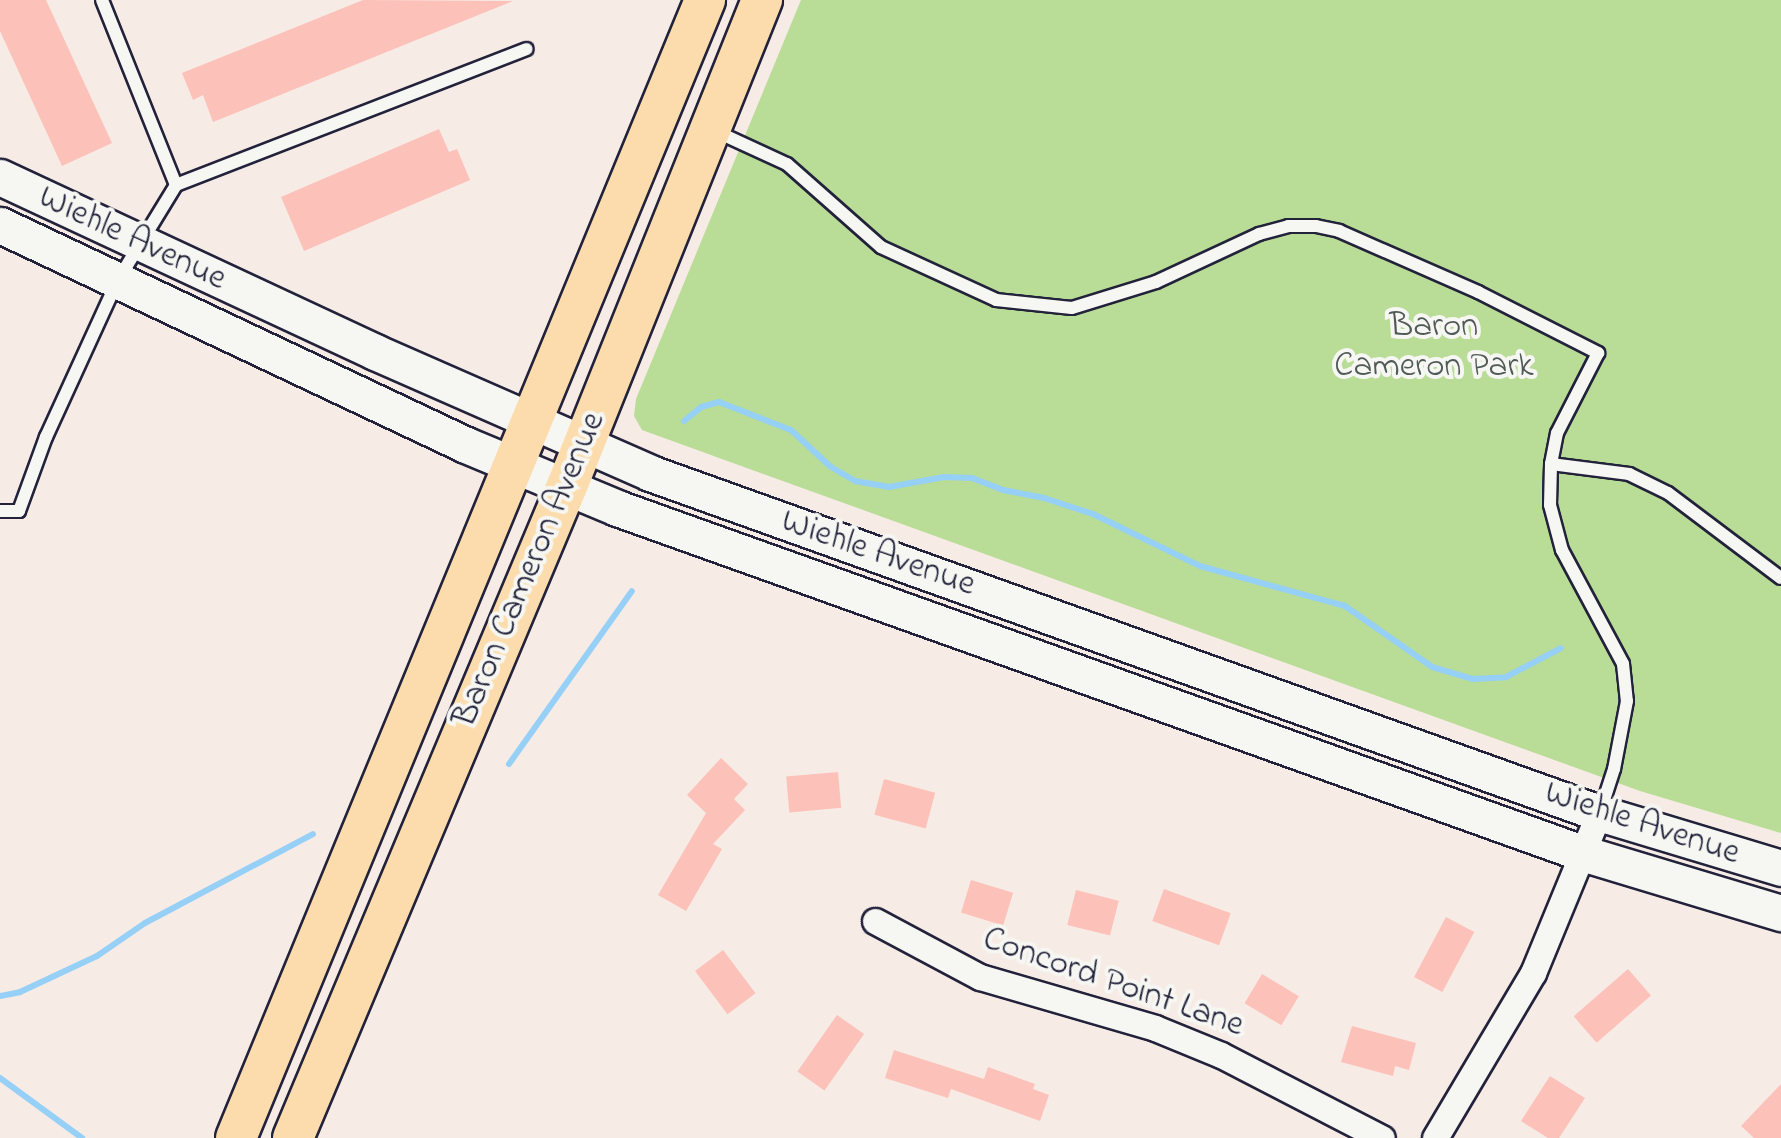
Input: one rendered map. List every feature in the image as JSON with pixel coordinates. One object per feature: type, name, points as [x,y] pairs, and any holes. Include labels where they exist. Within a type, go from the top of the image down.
[{"type":"main road","name":"Baron Cameron Avenue","points":[[236,1138],[534,424],[705,0]]},
{"type":"main road","name":"Baron Cameron Avenue","points":[[293,1138],[584,445],[762,0]]},
{"type":"main road","name":"Wiehle Avenue","points":[[0,177],[534,424],[668,480],[1599,812],[1781,868]]},
{"type":"main road","name":"Wiehle Avenue","points":[[0,224],[516,466],[567,486],[1582,853],[1781,913]]},
{"type":"street","points":[[1435,1138],[1533,973],[1599,812]]},
{"type":"street","name":"Concord Point Lane","points":[[874,921],[980,977],[1155,1028],[1221,1055],[1382,1138]]},
{"type":"lane","points":[[102,0],[176,185]]},
{"type":"lane","points":[[0,511],[20,511],[46,437],[118,280],[176,185],[527,49]]},
{"type":"lane","points":[[711,130],[786,164],[881,248],[996,300],[1072,308],[1156,282],[1259,234],[1288,226],[1339,231],[1570,335],[1598,353],[1558,432],[1550,464],[1550,505],[1562,550],[1623,664],[1627,701],[1614,769],[1599,812]]},
{"type":"lane","points":[[1550,464],[1586,466],[1642,480],[1668,493],[1781,578]]},
{"type":"green space","name":"Baron Cameron Park","points":[[801,0],[1781,0],[1781,833],[1640,791],[642,430],[634,416],[636,399]]},
{"type":"building","points":[[0,0],[46,0],[112,143],[62,166],[0,31]]},
{"type":"building","points":[[363,0],[513,1],[213,122],[203,95],[193,100],[182,73]]},
{"type":"building","points":[[439,129],[449,152],[457,149],[470,180],[304,251],[281,197]]},
{"type":"building","points":[[721,758],[748,784],[734,799],[745,810],[713,844],[722,849],[686,911],[658,895],[706,813],[687,795]]},
{"type":"building","points":[[838,772],[841,808],[789,812],[786,777]]},
{"type":"building","points":[[884,779],[935,793],[926,828],[874,815]]},
{"type":"building","points":[[971,880],[1013,893],[1003,925],[961,913]]},
{"type":"building","points":[[1164,889],[1231,913],[1219,945],[1152,921]]},
{"type":"building","points":[[1076,890],[1119,901],[1110,936],[1067,925]]},
{"type":"building","points":[[1446,917],[1474,932],[1442,992],[1414,977]]},
{"type":"building","points":[[723,950],[755,993],[728,1014],[695,971]]},
{"type":"building","points":[[1628,969],[1651,995],[1597,1043],[1574,1016]]},
{"type":"building","points":[[1262,974],[1299,996],[1281,1025],[1244,1003]]},
{"type":"building","points":[[837,1015],[864,1034],[824,1090],[797,1072]]},
{"type":"building","points":[[1352,1026],[1416,1043],[1409,1070],[1395,1066],[1393,1076],[1341,1062]]},
{"type":"building","points":[[894,1050],[984,1079],[988,1067],[1035,1084],[1033,1089],[1049,1095],[1040,1121],[951,1089],[948,1098],[885,1078]]},
{"type":"building","points":[[1550,1076],[1585,1098],[1559,1138],[1548,1138],[1521,1121]]},
{"type":"building","points":[[1781,1084],[1781,1138],[1754,1138],[1741,1126]]},
{"type":"waterway","points":[[684,421],[701,407],[719,402],[791,430],[831,467],[855,481],[889,487],[944,477],[972,478],[1093,514],[1200,566],[1345,606],[1432,667],[1473,679],[1506,677],[1561,648]]},
{"type":"waterway","points":[[509,764],[632,591]]},
{"type":"waterway","points":[[0,996],[20,992],[97,956],[145,923],[313,834]]},
{"type":"waterway","points":[[0,1078],[82,1138]]}]
